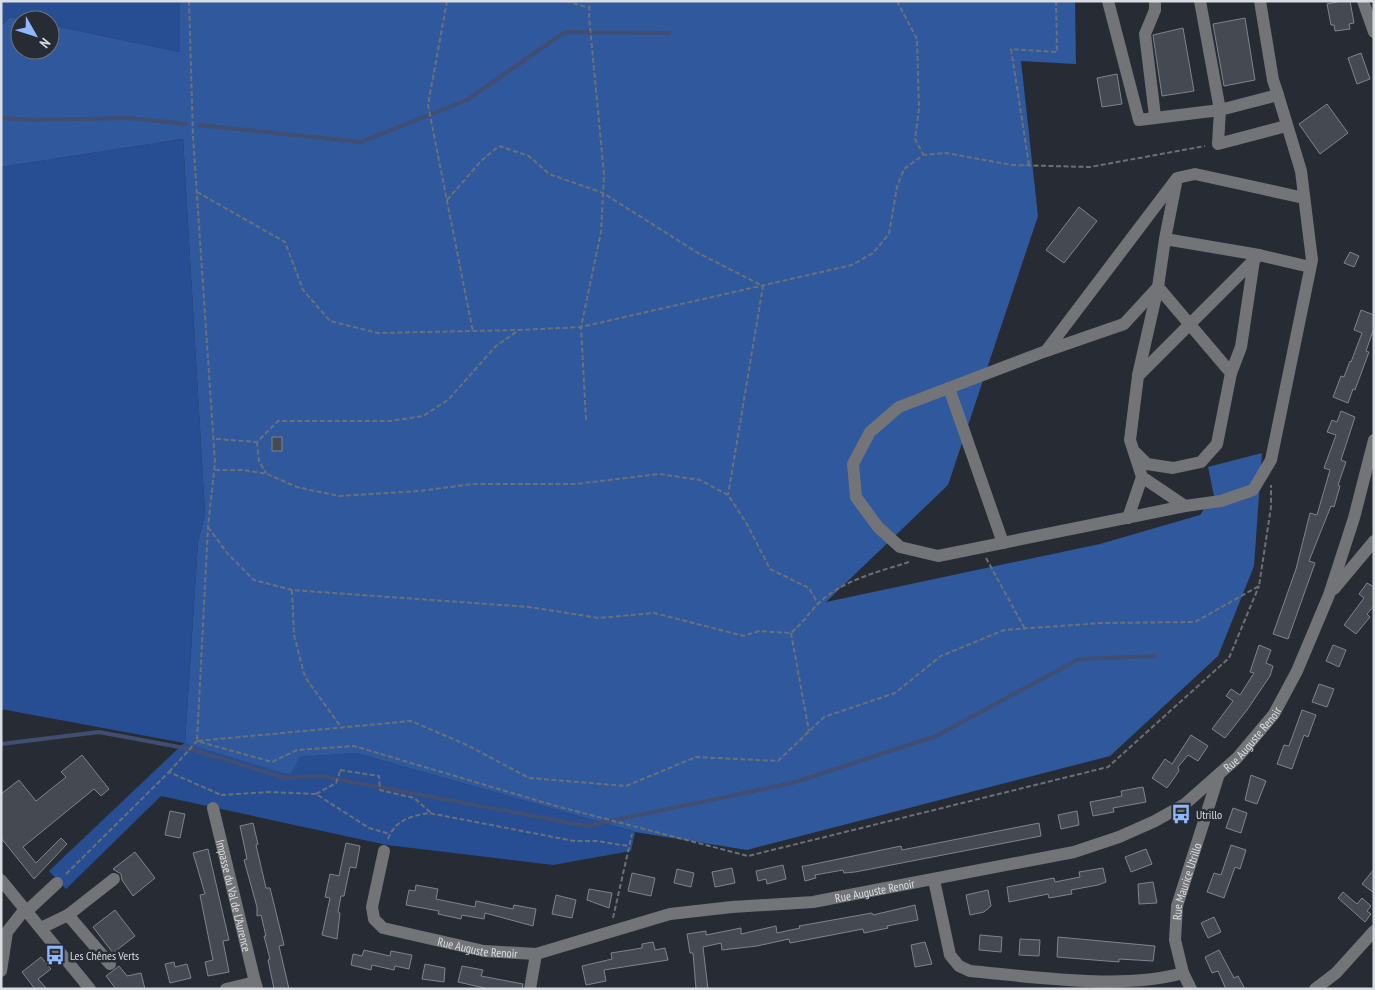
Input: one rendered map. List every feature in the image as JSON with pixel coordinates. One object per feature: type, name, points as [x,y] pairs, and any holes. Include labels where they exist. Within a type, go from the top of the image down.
[{"type":"street","points":[[1108,1],[1139,120],[1155,116],[1220,110],[1278,95]]},
{"type":"street","points":[[1155,1],[1155,10],[1146,34],[1155,116]]},
{"type":"street","points":[[1200,1],[1220,110],[1218,144],[1286,126]]},
{"type":"street","points":[[1158,287],[1124,324],[1046,351],[898,407],[870,432],[853,464],[856,497],[878,527],[900,547],[938,556],[1185,506],[1221,501],[1254,490],[1271,460],[1312,260],[1300,171],[1273,80],[1260,1]]},
{"type":"street","points":[[1363,1],[1374,32]]},
{"type":"street","points":[[1046,351],[1177,178],[1195,174],[1304,198]]},
{"type":"street","points":[[1177,178],[1158,287],[1138,376],[1130,440],[1142,476],[1185,506]]},
{"type":"street","points":[[1165,239],[1310,267]]},
{"type":"street","points":[[1138,376],[1257,258]]},
{"type":"street","points":[[1134,452],[1147,464],[1173,468],[1202,462],[1217,444],[1231,373],[1241,348],[1257,258]]},
{"type":"street","points":[[1158,287],[1189,326],[1231,373]]},
{"type":"street","points":[[949,388],[1003,543]]},
{"type":"street","name":"Rue Auguste Renoir","points":[[384,851],[372,907],[374,919],[383,928],[484,950],[536,954],[670,914],[813,902],[1074,852],[1119,838],[1185,804],[1237,758],[1274,714],[1297,671],[1329,595],[1354,518],[1374,440]]},
{"type":"street","points":[[1128,518],[1142,476]]},
{"type":"street","name":"Rue Auguste Renoir","points":[[1329,595],[1374,541]]},
{"type":"street","name":"Rue Maurice Utrillo","points":[[1191,989],[1183,973],[1175,940],[1177,906],[1219,774]]},
{"type":"street","name":"Impasse du Val de L'Aurence","points":[[214,808],[256,985],[226,989]]},
{"type":"street","points":[[40,928],[68,915],[114,879]]},
{"type":"street","points":[[1,880],[90,989]]},
{"type":"street","points":[[934,880],[950,955],[959,966],[970,971],[1126,984],[1157,982],[1183,973]]},
{"type":"street","points":[[1,972],[7,932],[26,910],[57,883]]},
{"type":"street","points":[[68,915],[110,964]]},
{"type":"street","points":[[1315,989],[1336,973],[1374,931]]},
{"type":"street","points":[[530,989],[536,954]]},
{"type":"path","points":[[57,883],[197,741],[208,527],[214,470],[197,192],[189,1]]},
{"type":"path","points":[[447,1],[428,105],[473,332]]},
{"type":"path","points":[[566,1],[590,8]]},
{"type":"path","points":[[586,420],[581,327],[601,232],[604,175],[590,1]]},
{"type":"path","points":[[897,1],[918,39],[919,108],[915,139],[923,155]]},
{"type":"path","points":[[1029,165],[1011,49],[1057,52],[1056,1]]},
{"type":"path","points":[[197,192],[262,227],[285,242],[303,290],[330,322],[378,333],[519,330],[581,327],[852,265],[874,253],[888,234],[897,187],[904,169],[923,155],[946,153],[1012,164],[1090,168],[1218,144]]},
{"type":"path","points":[[447,200],[482,160],[499,146],[529,156],[549,174],[603,193],[698,253],[763,286]]},
{"type":"path","points":[[728,495],[763,286]]},
{"type":"path","points":[[216,439],[256,442],[278,422],[390,421],[423,416],[448,400],[496,346],[519,330]]},
{"type":"path","points":[[256,442],[259,461],[267,474]]},
{"type":"path","points":[[197,741],[272,762],[297,750],[354,746],[556,806],[748,856],[1108,767],[1229,658],[1260,586],[1271,507],[1271,460]]},
{"type":"path","points":[[214,470],[244,470],[267,474],[297,487],[339,496],[419,492],[473,484],[576,484],[659,474],[700,480],[728,495],[747,524],[770,569],[809,588],[818,604]]},
{"type":"path","points":[[208,527],[228,554],[254,580],[292,590],[529,607],[599,618],[654,613],[744,636],[759,631],[791,633],[805,621],[818,604],[854,580],[931,554]]},
{"type":"path","points":[[981,548],[1025,628]]},
{"type":"path","points":[[197,741],[411,721],[467,745],[529,778],[626,786],[696,757],[778,761],[824,717],[895,693],[941,656],[1004,630],[1102,623],[1195,622],[1260,586]]},
{"type":"path","points":[[292,590],[294,635],[305,678],[342,727]]},
{"type":"path","points":[[791,633],[809,731]]},
{"type":"path","points":[[316,794],[336,783],[341,770],[379,778],[380,790],[414,798],[432,814]]},
{"type":"path","points":[[168,772],[221,795],[270,792],[316,794],[369,828],[390,834]]},
{"type":"path","points":[[214,808],[221,795]]},
{"type":"path","points":[[384,851],[390,834],[406,817],[432,814],[574,841],[597,841],[628,846]]},
{"type":"path","points":[[610,933],[632,834]]},
{"type":"shaded area","points":[[1,1],[180,1],[180,52],[60,27],[60,10],[10,10],[10,17],[1,26]]},
{"type":"shaded area","points":[[180,1],[1075,1],[1076,64],[1021,61],[1038,216],[948,485],[826,602],[1100,544],[1200,515],[1214,496],[1208,467],[1262,453],[1254,566],[1218,656],[1110,756],[747,850],[635,832],[356,753],[300,757],[290,775],[185,743],[198,542],[205,514],[183,139],[1,167],[1,26],[10,17],[10,60],[60,60],[60,27],[180,52]]},
{"type":"shaded area","points":[[183,139],[205,514],[198,542],[185,743],[300,757],[356,753],[635,832],[631,851],[553,865],[387,845],[161,796],[66,889],[49,871],[184,743],[1,709],[1,167]]},
{"type":"building","points":[[1350,1],[1354,23],[1349,24],[1350,29],[1335,31],[1334,25],[1331,25],[1327,4]]},
{"type":"building","points":[[1245,18],[1255,80],[1224,86],[1213,24]]},
{"type":"building","points":[[1183,28],[1194,91],[1162,96],[1153,35]]},
{"type":"building","points":[[1361,53],[1370,79],[1357,84],[1348,58]]},
{"type":"building","points":[[1117,74],[1122,104],[1102,107],[1097,78]]},
{"type":"building","points":[[1327,104],[1348,133],[1320,154],[1299,124]]},
{"type":"building","points":[[1079,207],[1097,221],[1064,263],[1046,250]]},
{"type":"building","points":[[1350,252],[1359,256],[1354,267],[1344,263]]},
{"type":"building","points":[[1361,310],[1374,315],[1374,328],[1366,351],[1369,352],[1355,390],[1353,389],[1348,403],[1333,397],[1341,376],[1344,377],[1351,362],[1362,333],[1354,330]]},
{"type":"building","points":[[1341,411],[1355,417],[1341,460],[1346,462],[1338,485],[1340,486],[1334,507],[1331,506],[1309,561],[1315,563],[1288,639],[1273,634],[1296,569],[1310,513],[1317,515],[1330,470],[1324,468],[1336,435],[1327,432],[1332,420],[1337,422]]},
{"type":"building","points":[[272,437],[282,437],[282,451],[272,451]]},
{"type":"building","points":[[1367,583],[1374,587],[1374,606],[1367,614],[1370,617],[1356,634],[1344,625],[1364,598],[1359,594]]},
{"type":"building","points":[[1259,645],[1271,650],[1266,663],[1273,666],[1270,676],[1225,738],[1212,729],[1233,701],[1226,696],[1231,689],[1240,695],[1254,673],[1250,672]]},
{"type":"building","points":[[1333,645],[1346,650],[1339,667],[1326,661]]},
{"type":"building","points":[[1319,684],[1334,689],[1327,707],[1312,702]]},
{"type":"building","points":[[1302,710],[1316,715],[1308,737],[1304,735],[1292,769],[1277,764],[1284,745],[1289,746]]},
{"type":"building","points":[[1191,735],[1208,746],[1198,761],[1188,755],[1178,767],[1179,771],[1167,788],[1152,778],[1165,759],[1172,764]]},
{"type":"building","points":[[82,755],[109,789],[101,796],[94,789],[23,847],[36,863],[61,838],[67,844],[34,879],[1,838],[1,794],[19,780],[36,801],[66,777],[61,772]]},
{"type":"building","points":[[1251,775],[1266,781],[1257,804],[1245,800]]},
{"type":"building","points":[[1143,787],[1146,802],[1113,808],[1114,812],[1093,816],[1090,802],[1122,796],[1121,791]]},
{"type":"building","points":[[1233,808],[1247,813],[1241,833],[1226,828]]},
{"type":"building","points":[[170,811],[185,814],[180,838],[165,835]]},
{"type":"building","points":[[1077,811],[1079,825],[1061,829],[1058,815]]},
{"type":"building","points":[[253,823],[266,888],[270,888],[284,945],[279,946],[289,989],[274,989],[268,960],[270,959],[264,936],[266,936],[261,915],[257,916],[257,907],[244,860],[247,859],[240,826]]},
{"type":"building","points":[[1039,823],[1041,836],[855,872],[844,873],[843,870],[815,875],[816,878],[805,881],[802,866],[901,846],[902,850]]},
{"type":"building","points":[[346,843],[360,846],[356,868],[350,867],[344,896],[341,896],[338,912],[340,913],[337,939],[322,935],[330,898],[325,897],[330,874],[339,876]]},
{"type":"building","points":[[1231,845],[1246,850],[1240,869],[1235,867],[1224,898],[1207,892],[1214,873],[1221,875]]},
{"type":"building","points":[[208,849],[229,940],[223,941],[229,972],[208,976],[205,962],[213,960],[200,895],[205,894],[193,853]]},
{"type":"building","points":[[1146,849],[1152,864],[1131,872],[1125,857]]},
{"type":"building","points":[[135,852],[155,878],[133,896],[122,880],[121,874],[113,869]]},
{"type":"building","points":[[783,865],[786,879],[767,884],[766,879],[758,881],[756,871]]},
{"type":"building","points":[[732,868],[735,883],[715,887],[712,872]]},
{"type":"building","points":[[1103,868],[1106,882],[1098,885],[1071,890],[1072,894],[1049,898],[1048,894],[1009,902],[1007,887],[1054,878],[1055,882],[1080,877],[1079,872]]},
{"type":"building","points":[[677,869],[694,873],[691,887],[674,883]]},
{"type":"building","points":[[1374,869],[1374,893],[1362,884]]},
{"type":"building","points":[[632,873],[655,878],[651,896],[628,891]]},
{"type":"building","points":[[1153,882],[1157,903],[1139,904],[1138,884]]},
{"type":"building","points":[[416,885],[438,889],[436,899],[475,907],[476,901],[513,909],[514,905],[536,909],[533,926],[485,913],[484,919],[462,915],[461,919],[438,914],[439,911],[406,905],[409,890],[415,891]]},
{"type":"building","points":[[589,889],[612,893],[609,908],[587,900]]},
{"type":"building","points":[[988,890],[991,906],[984,912],[970,915],[966,895]]},
{"type":"building","points":[[1343,892],[1357,904],[1362,898],[1371,906],[1367,911],[1371,914],[1365,922],[1338,898]]},
{"type":"building","points":[[556,895],[576,900],[572,918],[552,914]]},
{"type":"building","points":[[915,905],[918,920],[864,933],[863,929],[790,943],[789,939],[757,946],[722,950],[721,943],[703,947],[708,989],[696,989],[693,953],[690,953],[687,934],[706,931],[706,935],[741,928],[741,934],[776,926],[777,933],[800,928],[799,926],[872,913],[873,915]]},
{"type":"building","points":[[115,910],[135,936],[113,953],[93,927]]},
{"type":"building","points":[[1214,917],[1221,932],[1208,938],[1201,923]]},
{"type":"building","points":[[980,935],[1002,937],[1001,952],[979,950]]},
{"type":"building","points":[[1058,937],[1155,946],[1153,961],[1119,959],[1119,962],[1057,957]]},
{"type":"building","points":[[1020,939],[1040,940],[1039,956],[1019,955]]},
{"type":"building","points":[[653,942],[655,950],[665,948],[668,960],[604,970],[606,981],[586,985],[582,966],[612,959],[611,953],[642,948],[642,944]]},
{"type":"building","points":[[925,942],[932,964],[915,967],[911,945]]},
{"type":"building","points":[[364,950],[390,956],[391,951],[412,955],[409,969],[395,966],[394,970],[372,965],[371,970],[351,965],[353,954],[362,956]]},
{"type":"building","points":[[1219,950],[1234,978],[1238,976],[1245,989],[1226,989],[1218,971],[1212,973],[1205,957]]},
{"type":"building","points":[[41,957],[51,969],[38,979],[47,989],[35,989],[22,972]]},
{"type":"building","points":[[174,962],[175,967],[187,964],[191,978],[170,983],[165,964]]},
{"type":"building","points":[[425,964],[445,968],[444,982],[422,979]]},
{"type":"building","points":[[119,966],[127,976],[141,973],[145,989],[116,989],[106,976]]},
{"type":"building","points":[[462,966],[483,970],[481,976],[523,984],[522,989],[489,989],[458,982]]},
{"type":"waterway","points":[[199,125],[361,142],[467,100],[565,32],[669,33]]},
{"type":"waterway","points":[[1,118],[32,120],[129,118],[186,124]]},
{"type":"waterway","points":[[1,744],[99,732],[190,749],[285,778],[320,776],[587,826],[792,783],[936,736],[1079,659],[1155,656]]},
{"type":"place","name":"Utrillo","points":[[1181,814]]},
{"type":"place","name":"Les Chênes Verts","points":[[55,955]]}]
